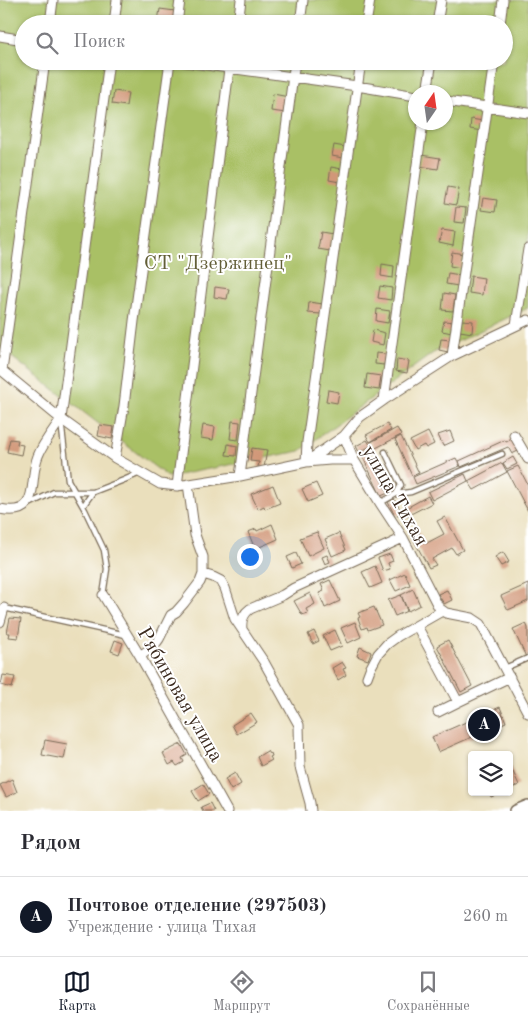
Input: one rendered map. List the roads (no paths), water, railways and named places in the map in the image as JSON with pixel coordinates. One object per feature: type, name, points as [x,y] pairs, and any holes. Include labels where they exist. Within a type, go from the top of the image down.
[{"type":"main road","points":[[516,811],[528,806]]},
{"type":"street","points":[[52,15],[54,0]]},
{"type":"street","points":[[115,15],[117,0]]},
{"type":"street","points":[[178,15],[180,0]]},
{"type":"street","points":[[239,15],[241,0]]},
{"type":"street","points":[[301,15],[303,0]]},
{"type":"street","points":[[368,15],[370,0]]},
{"type":"street","points":[[439,15],[441,0]]},
{"type":"street","points":[[501,15],[503,0]]},
{"type":"street","points":[[0,36],[15,38]]},
{"type":"street","points":[[44,70],[1,370],[61,419],[115,458],[160,484],[177,486],[240,476],[306,462],[354,460]]},
{"type":"street","points":[[0,509],[19,510],[26,506],[31,495],[37,457],[61,419],[108,70]]},
{"type":"street","points":[[115,458],[124,406],[169,70]]},
{"type":"street","points":[[177,486],[230,70]]},
{"type":"street","points":[[257,70],[408,95]]},
{"type":"street","points":[[240,476],[294,70]]},
{"type":"street","points":[[306,462],[307,442],[360,70]]},
{"type":"street","points":[[428,85],[431,70]]},
{"type":"street","points":[[452,356],[493,70]]},
{"type":"street","points":[[453,102],[528,113]]},
{"type":"street","points":[[384,400],[422,130]]},
{"type":"street","points":[[516,325],[528,249]]},
{"type":"street","name":"улица Тихая","points":[[442,611],[403,538],[354,460],[344,436],[360,417],[452,356],[528,320]]},
{"type":"street","points":[[514,435],[528,459]]},
{"type":"street","points":[[306,462],[344,436]]},
{"type":"street","points":[[140,656],[154,646],[171,615],[184,603],[200,582],[203,574],[203,557],[195,535],[188,484]]},
{"type":"street","points":[[242,629],[241,620],[250,609],[403,538]]},
{"type":"street","points":[[203,574],[221,581],[235,619],[264,662],[299,725],[300,767],[311,811]]},
{"type":"street","name":"Рябиновая улица","points":[[103,594],[227,811]]},
{"type":"street","points":[[0,622],[2,607]]},
{"type":"street","points":[[367,677],[378,654],[387,644],[442,611],[472,618],[481,624],[528,713]]},
{"type":"street","points":[[417,626],[458,702]]},
{"type":"street","points":[[438,712],[510,677]]},
{"type":"lane","points":[[61,419],[68,480],[104,550],[107,569],[103,594]]},
{"type":"lane","points":[[385,452],[401,484],[396,494]]},
{"type":"lane","points":[[380,503],[396,494],[411,492],[502,454]]},
{"type":"lane","points":[[26,506],[54,492],[93,492],[140,472]]},
{"type":"lane","points":[[83,506],[93,492]]},
{"type":"lane","points":[[2,607],[127,635]]},
{"type":"lane","points":[[505,668],[528,658]]},
{"type":"place","name":"Почтовое отделение (297503)","points":[[484,725]]},
{"type":"park label","name":"СТ \"Дзержинец\"","points":[[218,262]]}]
